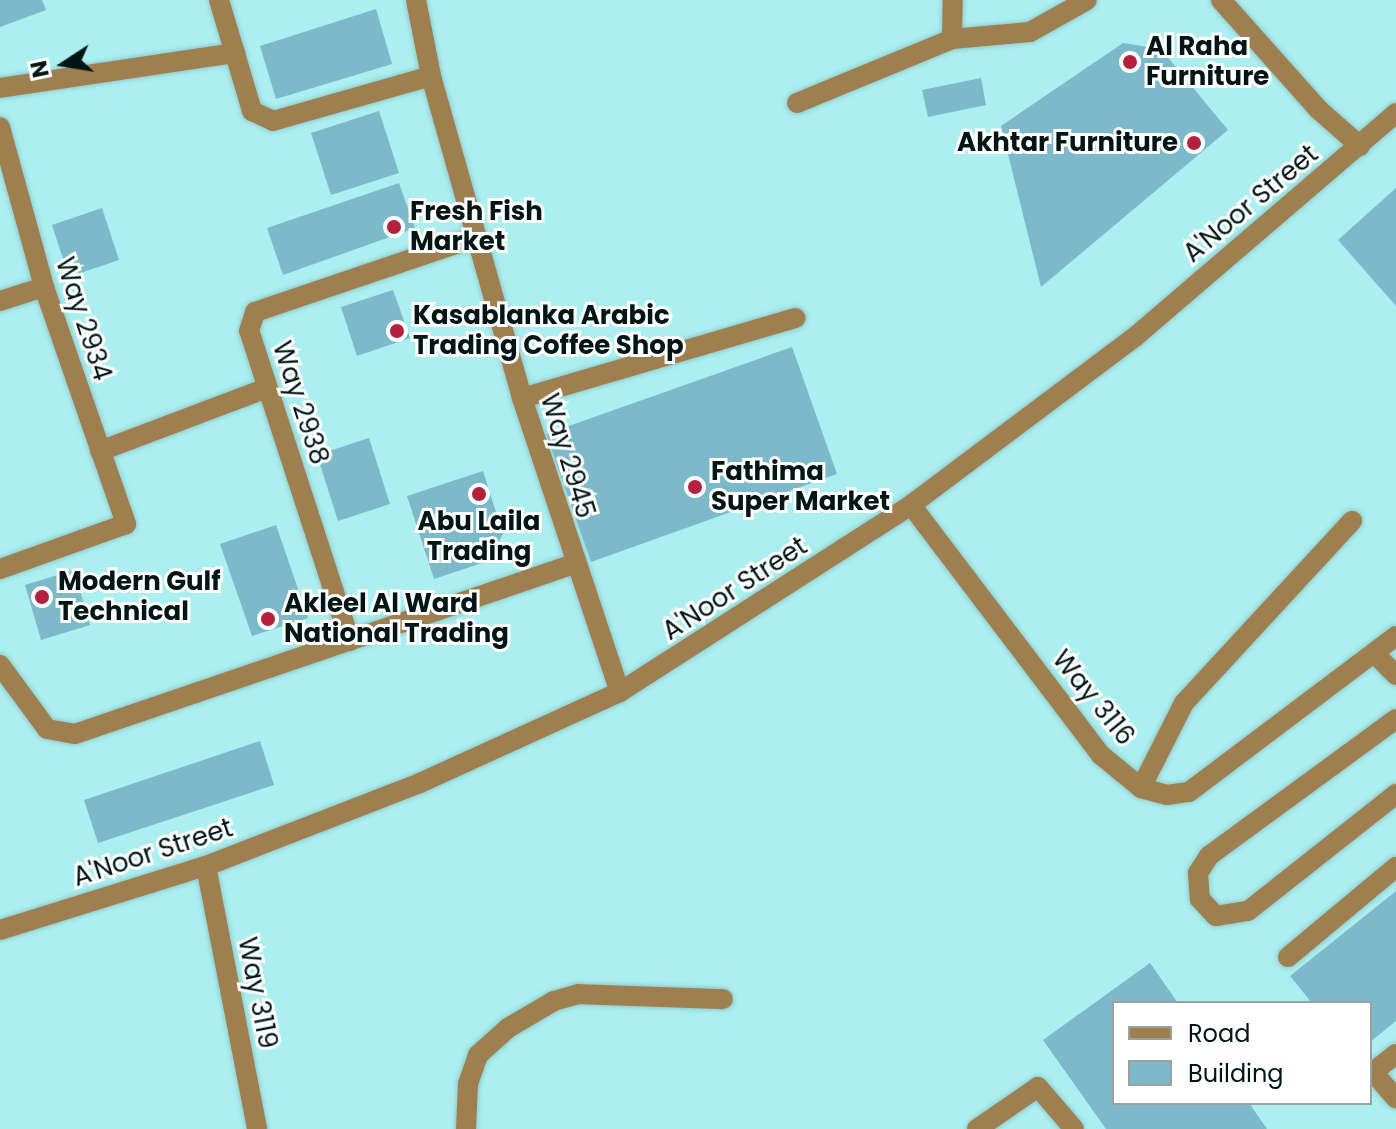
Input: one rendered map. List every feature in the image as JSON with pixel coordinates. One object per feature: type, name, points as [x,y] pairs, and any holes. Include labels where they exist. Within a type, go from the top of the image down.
[{"type":"street","points":[[219,0],[252,111],[273,121],[431,76]]},
{"type":"street","name":"Way 2945","points":[[416,0],[431,76],[522,398],[574,564],[620,692]]},
{"type":"street","points":[[952,39],[953,0]]},
{"type":"street","points":[[797,103],[952,39],[1030,32],[1087,0]]},
{"type":"street","points":[[1221,0],[1318,109],[1360,146]]},
{"type":"street","points":[[0,88],[235,53]]},
{"type":"street","name":"A'Noor Street","points":[[0,930],[206,866],[420,783],[620,692],[911,505],[1136,336],[1396,113]]},
{"type":"street","name":"Way 2934","points":[[0,127],[44,287],[126,524],[0,569]]},
{"type":"street","name":"Way 2938","points":[[350,641],[249,331],[255,312],[476,237]]},
{"type":"street","points":[[0,301],[44,287]]},
{"type":"street","points":[[522,398],[796,318]]},
{"type":"street","points":[[100,451],[267,388]]},
{"type":"street","name":"Way 3116","points":[[911,505],[1101,755],[1141,788]]},
{"type":"street","points":[[1352,521],[1184,703],[1141,788],[1167,795],[1189,792],[1396,636]]},
{"type":"street","points":[[0,665],[47,729],[75,734],[574,564]]},
{"type":"street","points":[[1375,654],[1396,675]]},
{"type":"street","points":[[1396,719],[1209,856],[1198,873],[1200,899],[1216,916],[1248,911],[1396,794]]},
{"type":"street","name":"Way 3119","points":[[206,866],[257,1129]]},
{"type":"street","points":[[1288,957],[1396,867]]},
{"type":"street","points":[[466,1129],[468,1084],[478,1055],[508,1028],[554,1001],[578,994],[723,999]]},
{"type":"street","points":[[1396,1054],[1373,1072],[1396,1098]]},
{"type":"street","points":[[977,1129],[1038,1087],[1074,1129]]},
{"type":"building","points":[[0,0],[42,0],[46,10],[0,27]]},
{"type":"building","points":[[376,9],[392,64],[276,99],[260,46]]},
{"type":"building","points":[[1123,43],[1161,49],[1228,130],[1041,287],[1001,126]]},
{"type":"building","points":[[981,78],[986,105],[928,117],[922,90]]},
{"type":"building","points":[[379,111],[399,173],[331,195],[311,133]]},
{"type":"building","points":[[399,183],[415,228],[283,275],[267,228]]},
{"type":"building","points":[[1396,188],[1396,306],[1338,240]]},
{"type":"building","points":[[102,208],[119,260],[69,277],[52,225]]},
{"type":"building","points":[[393,290],[410,338],[357,356],[341,307]]},
{"type":"building","points":[[792,347],[837,474],[591,562],[546,434]]},
{"type":"building","points":[[369,438],[390,504],[338,521],[317,455]]},
{"type":"building","points":[[483,471],[503,534],[488,561],[434,579],[407,496]]},
{"type":"building","points":[[276,525],[308,618],[252,636],[220,544]]},
{"type":"building","points":[[74,570],[90,625],[41,640],[25,585]]},
{"type":"building","points":[[260,741],[274,785],[98,843],[84,800]]},
{"type":"building","points":[[1396,891],[1396,1021],[1372,1040],[1372,1001],[1310,1001],[1290,976]]},
{"type":"building","points":[[1150,963],[1177,1001],[1112,1001],[1112,1105],[1250,1105],[1267,1129],[1106,1129],[1043,1040]]},
{"type":"place","name":"Al Raha Furniture","points":[[1130,62]]},
{"type":"place","name":"Akhtar Furniture","points":[[1194,143]]},
{"type":"place","name":"Fresh Fish Market","points":[[394,227]]},
{"type":"place","name":"Kasablanka Arabic Trading Coffee Shop","points":[[397,331]]},
{"type":"place","name":"Fathima Super Market","points":[[695,487]]},
{"type":"place","name":"Abu Laila Trading","points":[[479,494]]},
{"type":"place","name":"Modern Gulf Technical","points":[[42,597]]},
{"type":"place","name":"Akleel Al Ward National Trading","points":[[268,619]]}]
